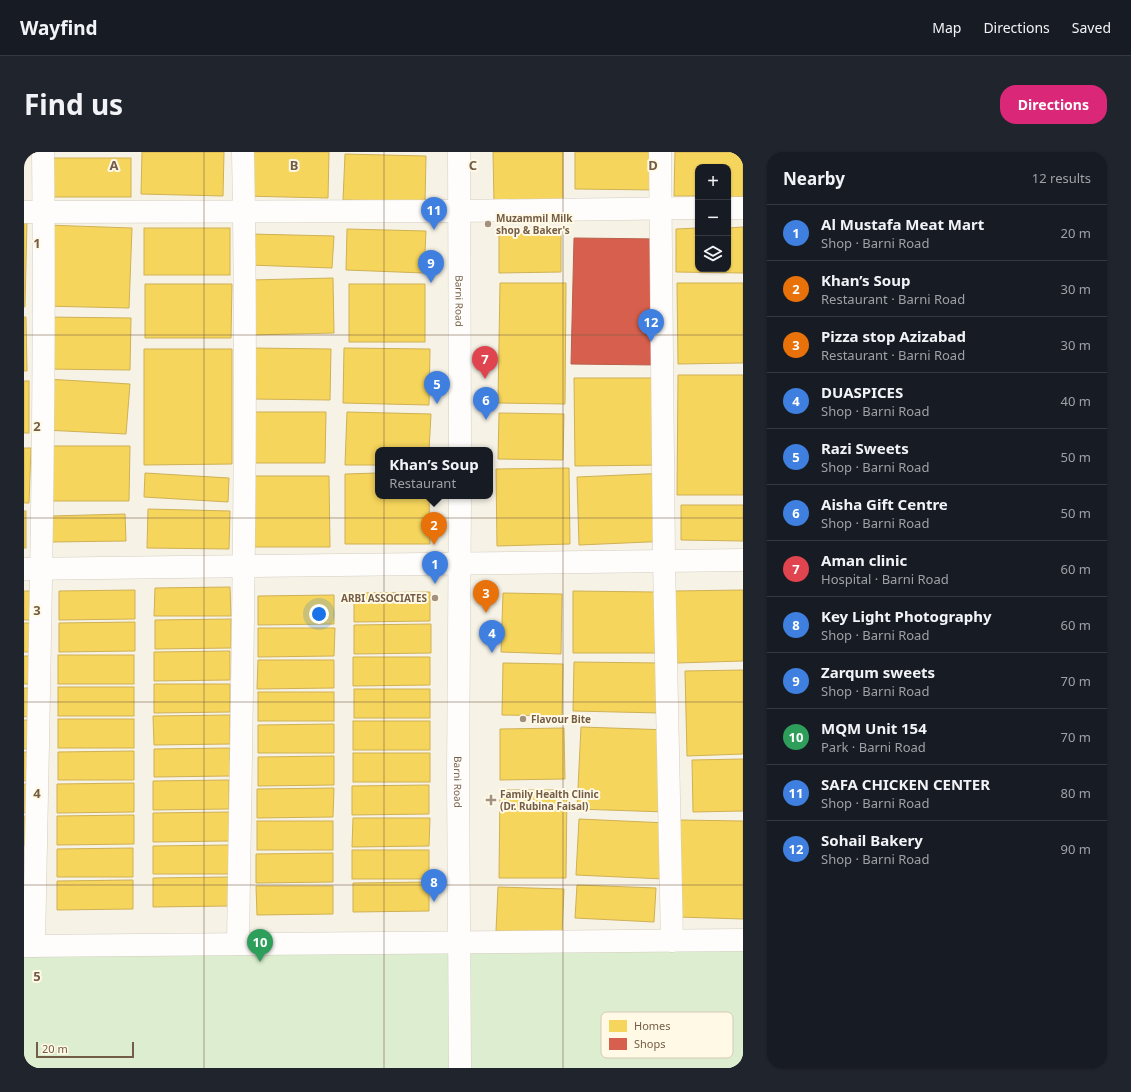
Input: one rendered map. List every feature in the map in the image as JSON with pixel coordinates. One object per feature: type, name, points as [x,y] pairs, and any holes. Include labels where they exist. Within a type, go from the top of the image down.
[{"type":"street","points":[[43,152],[34,212],[33,569],[29,946],[743,940]]},
{"type":"street","points":[[238,944],[244,567],[243,152]]},
{"type":"street","name":"Barni Road","points":[[459,152],[460,447]]},
{"type":"street","points":[[660,152],[664,561],[672,941]]},
{"type":"street","points":[[34,212],[460,211],[695,208]]},
{"type":"street","points":[[731,208],[743,208]]},
{"type":"street","name":"Barni Road","points":[[460,499],[458,777],[460,1068]]},
{"type":"street","points":[[33,569],[743,560]]},
{"type":"green space","points":[[743,940],[743,1068],[24,1068],[24,946]]},
{"type":"building: Homes","points":[[142,152],[224,152],[223,196],[141,194]]},
{"type":"building: Homes","points":[[244,152],[329,152],[328,198],[242,196]]},
{"type":"building: Homes","points":[[493,152],[563,152],[563,203],[494,204]]},
{"type":"building: Homes","points":[[575,152],[657,152],[656,190],[575,189]]},
{"type":"building: Homes","points":[[675,152],[743,152],[743,197],[731,197],[731,164],[695,164],[695,196],[674,196]]},
{"type":"building: Homes","points":[[345,154],[426,156],[425,202],[343,200]]},
{"type":"building: Homes","points":[[44,158],[131,158],[131,197],[44,197]]},
{"type":"building: Homes","points":[[24,221],[27,221],[25,307],[24,307]]},
{"type":"building: Homes","points":[[46,225],[132,228],[129,308],[43,306]]},
{"type":"building: Homes","points":[[743,227],[743,273],[676,272],[676,229],[695,228],[695,272],[731,272],[731,228]]},
{"type":"building: Homes","points":[[144,228],[230,228],[230,275],[144,275]]},
{"type":"building: Homes","points":[[347,229],[426,231],[424,273],[346,270]]},
{"type":"building: Homes","points":[[250,234],[334,236],[332,268],[249,265]]},
{"type":"building: Homes","points":[[499,234],[561,234],[561,272],[499,273]]},
{"type":"building: Homes","points":[[333,278],[334,333],[251,335],[250,280]]},
{"type":"building: Homes","points":[[500,283],[566,283],[565,404],[498,403]]},
{"type":"building: Homes","points":[[677,283],[743,283],[743,363],[678,364]]},
{"type":"building: Homes","points":[[145,284],[232,284],[231,338],[145,338]]},
{"type":"building: Homes","points":[[349,284],[425,284],[425,342],[349,342]]},
{"type":"building: Homes","points":[[24,317],[26,317],[27,371],[24,371]]},
{"type":"building: Homes","points":[[44,317],[131,318],[130,370],[43,369]]},
{"type":"building: Homes","points":[[252,348],[331,349],[330,400],[251,399]]},
{"type":"building: Homes","points":[[344,348],[430,349],[429,405],[343,403]]},
{"type":"building: Homes","points":[[144,349],[232,349],[232,464],[144,465]]},
{"type":"building: Homes","points":[[678,375],[743,375],[743,495],[677,495]]},
{"type":"building: Homes","points":[[574,378],[663,378],[664,465],[575,466]]},
{"type":"building: Homes","points":[[47,379],[130,384],[126,434],[44,430]]},
{"type":"building: Homes","points":[[24,381],[29,381],[29,433],[24,433]]},
{"type":"building: Homes","points":[[250,412],[326,412],[325,463],[250,463]]},
{"type":"building: Homes","points":[[347,412],[431,414],[429,447],[375,447],[375,465],[345,465]]},
{"type":"building: Homes","points":[[499,413],[564,414],[563,460],[498,459]]},
{"type":"building: Homes","points":[[46,446],[130,446],[129,501],[45,501]]},
{"type":"building: Homes","points":[[24,448],[31,448],[29,503],[24,503]]},
{"type":"building: Homes","points":[[569,468],[570,544],[497,546],[496,469]]},
{"type":"building: Homes","points":[[145,473],[229,478],[228,502],[144,497]]},
{"type":"building: Homes","points":[[375,473],[375,499],[429,499],[430,544],[345,544],[345,474]]},
{"type":"building: Homes","points":[[669,473],[671,541],[579,545],[577,477]]},
{"type":"building: Homes","points":[[252,476],[329,476],[330,547],[252,547]]},
{"type":"building: Homes","points":[[681,505],[743,505],[743,541],[681,540]]},
{"type":"building: Homes","points":[[148,509],[230,511],[229,549],[147,548]]},
{"type":"building: Homes","points":[[24,511],[26,511],[26,548],[24,548]]},
{"type":"building: Homes","points":[[125,514],[126,541],[51,542],[51,516]]},
{"type":"building: Homes","points":[[230,587],[231,616],[154,616],[155,588]]},
{"type":"building: Homes","points":[[135,590],[135,619],[59,620],[59,591]]},
{"type":"building: Homes","points":[[743,590],[743,661],[677,663],[675,591]]},
{"type":"building: Homes","points":[[24,591],[32,591],[32,620],[24,620]]},
{"type":"building: Homes","points":[[573,591],[655,592],[655,653],[573,653]]},
{"type":"building: Homes","points":[[430,592],[430,621],[354,622],[354,593]]},
{"type":"building: Homes","points":[[503,593],[562,594],[561,654],[501,652]]},
{"type":"building: Homes","points":[[334,595],[334,624],[258,625],[258,596]]},
{"type":"building: Homes","points":[[231,619],[231,648],[155,649],[155,620]]},
{"type":"building: Homes","points":[[135,622],[135,651],[59,652],[59,623]]},
{"type":"building: Homes","points":[[24,623],[32,623],[32,652],[24,652]]},
{"type":"building: Homes","points":[[431,624],[431,653],[354,654],[354,625]]},
{"type":"building: Homes","points":[[258,628],[335,628],[334,656],[258,657]]},
{"type":"building: Homes","points":[[230,651],[230,680],[154,681],[154,652]]},
{"type":"building: Homes","points":[[58,655],[134,655],[134,684],[58,684]]},
{"type":"building: Homes","points":[[24,656],[31,656],[31,684],[24,684]]},
{"type":"building: Homes","points":[[353,657],[430,657],[430,685],[353,686]]},
{"type":"building: Homes","points":[[258,660],[334,660],[334,688],[257,689]]},
{"type":"building: Homes","points":[[574,662],[661,663],[660,713],[573,711]]},
{"type":"building: Homes","points":[[503,663],[563,664],[562,716],[502,715]]},
{"type":"building: Homes","points":[[743,670],[743,754],[687,756],[685,671]]},
{"type":"building: Homes","points":[[154,684],[230,684],[230,712],[154,713]]},
{"type":"building: Homes","points":[[58,687],[134,687],[134,716],[58,716]]},
{"type":"building: Homes","points":[[24,688],[31,688],[31,716],[24,717]]},
{"type":"building: Homes","points":[[354,689],[430,689],[430,718],[354,718]]},
{"type":"building: Homes","points":[[258,692],[334,692],[334,721],[258,721]]},
{"type":"building: Homes","points":[[230,715],[230,744],[154,745],[153,716]]},
{"type":"building: Homes","points":[[58,719],[134,719],[134,748],[58,748]]},
{"type":"building: Homes","points":[[24,720],[31,720],[31,749],[24,749]]},
{"type":"building: Homes","points":[[353,721],[430,721],[430,750],[353,750]]},
{"type":"building: Homes","points":[[334,724],[334,753],[258,753],[258,725]]},
{"type":"building: Homes","points":[[581,727],[670,730],[666,812],[577,809]]},
{"type":"building: Homes","points":[[564,728],[565,779],[500,780],[500,729]]},
{"type":"building: Homes","points":[[230,748],[230,776],[154,777],[154,749]]},
{"type":"building: Homes","points":[[134,751],[134,780],[58,780],[58,752]]},
{"type":"building: Homes","points":[[24,752],[31,752],[31,781],[24,781]]},
{"type":"building: Homes","points":[[353,753],[430,753],[430,782],[353,782]]},
{"type":"building: Homes","points":[[334,756],[334,785],[258,786],[258,757]]},
{"type":"building: Homes","points":[[743,759],[743,811],[693,812],[692,760]]},
{"type":"building: Homes","points":[[229,780],[229,809],[153,810],[153,781]]},
{"type":"building: Homes","points":[[134,783],[134,812],[57,813],[57,784]]},
{"type":"building: Homes","points":[[24,784],[30,784],[30,813],[24,813]]},
{"type":"building: Homes","points":[[429,785],[429,814],[352,815],[352,786]]},
{"type":"building: Homes","points":[[334,788],[333,817],[257,818],[257,789]]},
{"type":"building: Homes","points":[[500,790],[567,790],[566,878],[499,878]]},
{"type":"building: Homes","points":[[230,812],[230,841],[153,842],[153,813]]},
{"type":"building: Homes","points":[[134,815],[134,844],[57,845],[57,816]]},
{"type":"building: Homes","points":[[24,816],[30,816],[30,845],[24,845]]},
{"type":"building: Homes","points":[[353,818],[430,818],[429,846],[352,847]]},
{"type":"building: Homes","points":[[579,819],[667,823],[664,879],[576,875]]},
{"type":"building: Homes","points":[[680,820],[743,821],[743,919],[678,917]]},
{"type":"building: Homes","points":[[257,821],[333,821],[333,850],[257,850]]},
{"type":"building: Homes","points":[[229,845],[229,874],[153,874],[153,846]]},
{"type":"building: Homes","points":[[133,848],[133,877],[57,877],[57,849]]},
{"type":"building: Homes","points":[[352,850],[429,850],[429,879],[352,879]]},
{"type":"building: Homes","points":[[333,853],[333,882],[256,883],[256,854]]},
{"type":"building: Homes","points":[[229,877],[229,906],[153,907],[153,878]]},
{"type":"building: Homes","points":[[133,880],[133,909],[57,910],[57,881]]},
{"type":"building: Homes","points":[[429,882],[429,911],[353,912],[353,883]]},
{"type":"building: Homes","points":[[577,885],[656,888],[654,922],[575,918]]},
{"type":"building: Homes","points":[[256,886],[333,886],[333,914],[257,915]]},
{"type":"building: Homes","points":[[498,887],[564,889],[562,933],[496,931]]},
{"type":"building: Shops","points":[[574,238],[660,239],[658,365],[571,364]]},
{"type":"place","name":"Muzammil Milk shop & Baker's","points":[[488,224]]},
{"type":"place","name":"SAFA CHICKEN CENTER","points":[[434,230]]},
{"type":"place","name":"Zarqum sweets","points":[[431,283]]},
{"type":"place","name":"Sohail Bakery","points":[[651,342]]},
{"type":"place","name":"Aman clinic","points":[[485,379]]},
{"type":"place","name":"Razi Sweets","points":[[437,404]]},
{"type":"place","name":"Aisha Gift Centre","points":[[486,420]]},
{"type":"place","name":"Khan’s Soup","points":[[434,545]]},
{"type":"place","name":"Al Mustafa Meat Mart","points":[[435,584]]},
{"type":"place","name":"ARBI ASSOCIATES","points":[[435,598]]},
{"type":"place","name":"Pizza stop Azizabad","points":[[486,613]]},
{"type":"place","name":"DUASPICES","points":[[492,653]]},
{"type":"place","name":"Flavour Bite","points":[[523,719]]},
{"type":"place","name":"Family Health Clinic (Dr. Rubina Faisal)","points":[[491,800]]},
{"type":"place","name":"Key Light Photography","points":[[434,902]]},
{"type":"place","name":"MQM Unit 154","points":[[260,962]]}]
